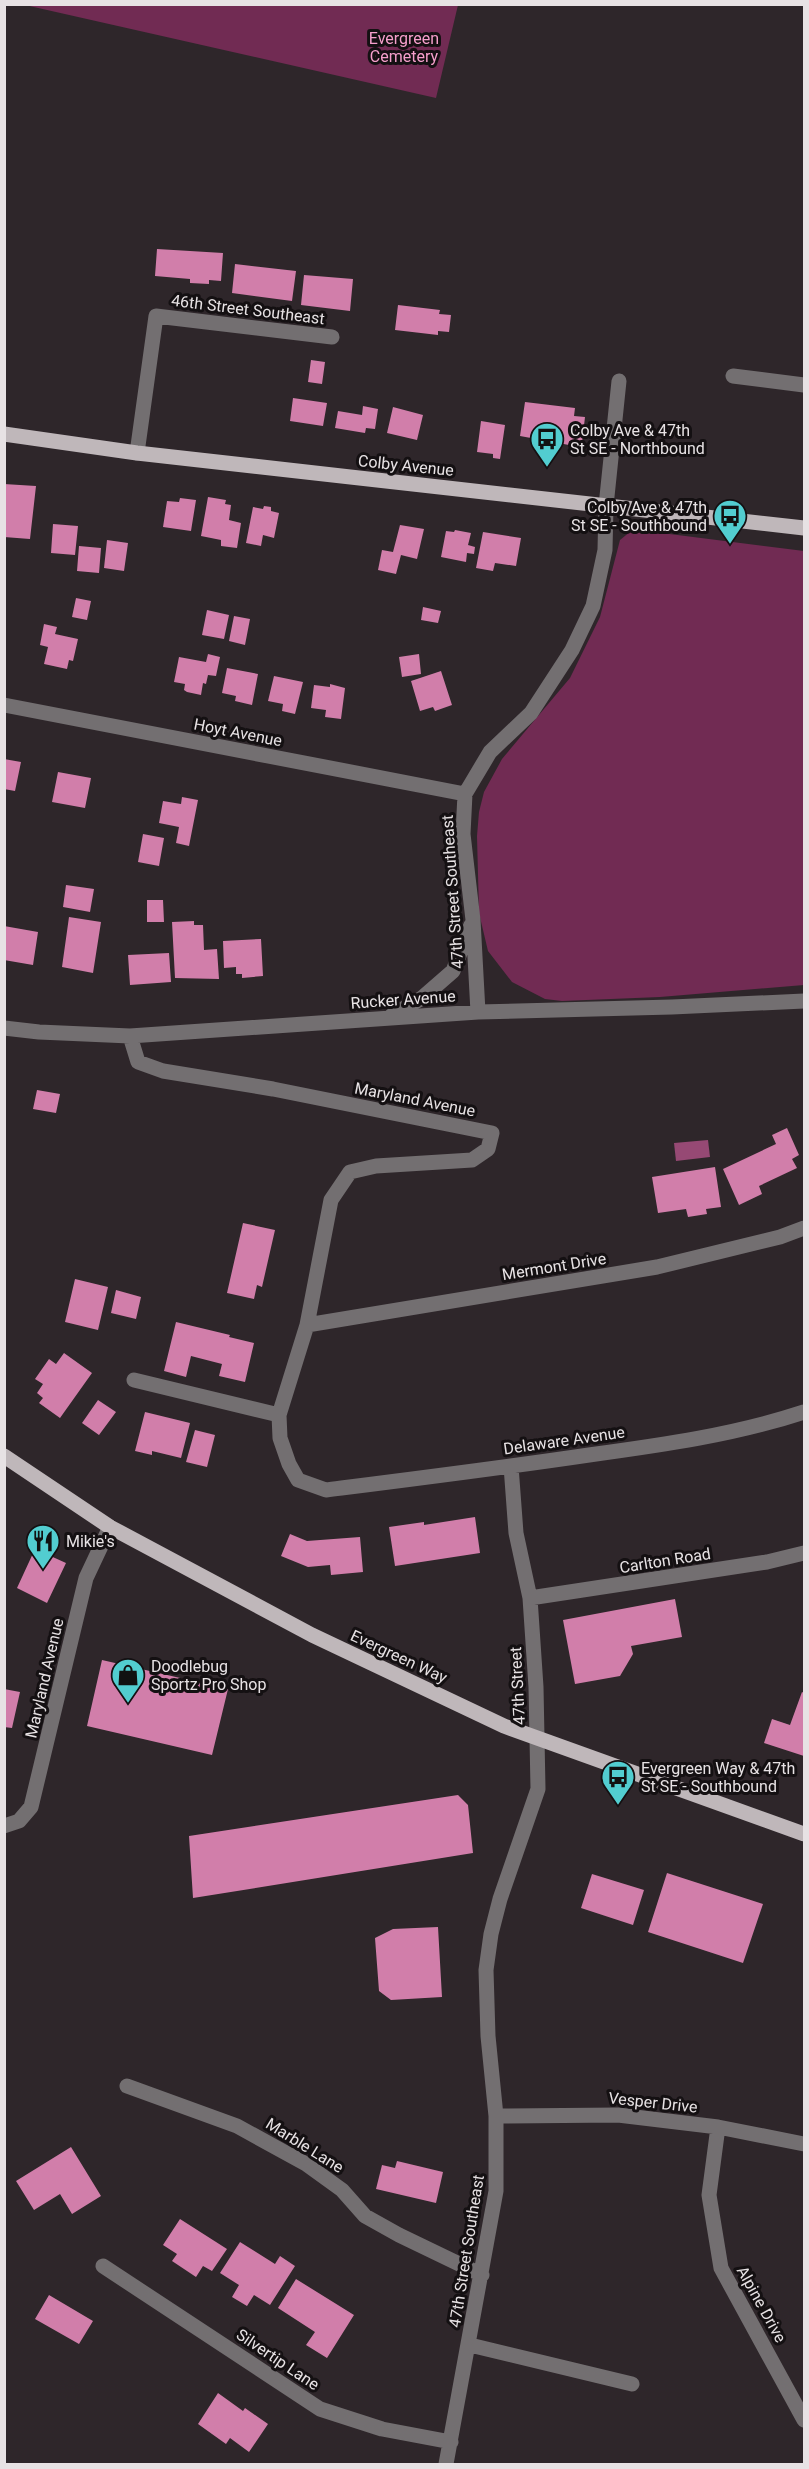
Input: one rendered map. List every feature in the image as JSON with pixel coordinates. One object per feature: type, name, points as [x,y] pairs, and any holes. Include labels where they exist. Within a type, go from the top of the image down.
[{"type":"main road","name":"Colby Avenue","points":[[4,434],[137,453],[804,528]]},
{"type":"main road","name":"Evergreen Way","points":[[4,1456],[110,1527],[312,1635],[504,1726],[804,1834]]},
{"type":"street","name":"46th Street Southeast","points":[[137,453],[156,316],[332,337]]},
{"type":"street","points":[[733,376],[804,385]]},
{"type":"street","name":"47th Street Southeast","points":[[478,1012],[473,920],[463,834],[465,794],[489,752],[531,713],[573,650],[592,606],[605,550],[606,506],[620,381]]},
{"type":"street","name":"Hoyt Avenue","points":[[4,705],[465,794]]},
{"type":"street","points":[[387,1018],[422,998],[453,971],[473,920]]},
{"type":"street","name":"Rucker Avenue","points":[[4,1028],[130,1036],[478,1012],[804,1001]]},
{"type":"street","name":"Maryland Avenue","points":[[130,1036],[138,1062],[163,1071],[273,1089],[492,1133],[488,1149],[472,1160],[376,1166],[350,1172],[331,1200],[306,1325],[279,1415],[279,1438],[298,1480],[326,1490]]},
{"type":"street","name":"Mermont Drive","points":[[306,1325],[657,1267],[780,1237],[804,1228]]},
{"type":"street","points":[[134,1380],[279,1415]]},
{"type":"street","name":"Delaware Avenue","points":[[326,1490],[695,1440],[777,1421],[804,1412]]},
{"type":"street","name":"47th Street","points":[[500,1899],[538,1789],[530,1598],[516,1533],[511,1466]]},
{"type":"street","name":"Maryland Avenue","points":[[4,1826],[19,1821],[31,1807],[86,1578],[110,1527]]},
{"type":"street","name":"Carlton Road","points":[[530,1598],[767,1563],[804,1553]]},
{"type":"street","name":"47th Street Southeast","points":[[446,2464],[470,2345],[496,2191],[496,2116],[488,2036],[486,1970],[491,1934],[500,1899]]},
{"type":"street","name":"Marble Lane","points":[[127,2086],[237,2126],[306,2164],[342,2190],[365,2216],[482,2275]]},
{"type":"street","name":"Vesper Drive","points":[[496,2116],[618,2115],[718,2127],[804,2144]]},
{"type":"street","name":"Alpine Drive","points":[[718,2127],[709,2195],[722,2268],[804,2420]]},
{"type":"street","name":"Silvertip Lane","points":[[104,2266],[320,2409],[382,2429],[451,2442]]},
{"type":"street","points":[[470,2345],[632,2384]]},
{"type":"green space","name":"Evergreen Cemetery","points":[[25,5],[458,5],[436,98]]},
{"type":"green space","points":[[631,531],[804,551],[804,985],[660,997],[562,1001],[545,999],[512,982],[488,951],[479,913],[477,836],[484,792],[502,759],[570,678],[600,617],[620,540]]},
{"type":"shaded area","points":[[708,1140],[710,1157],[676,1161],[674,1143]]},
{"type":"building","points":[[157,249],[223,253],[221,281],[209,280],[209,284],[190,283],[190,279],[155,276]]},
{"type":"building","points":[[235,264],[296,271],[292,301],[232,293]]},
{"type":"building","points":[[304,275],[353,279],[350,311],[301,305]]},
{"type":"building","points":[[398,305],[440,310],[439,314],[451,315],[449,332],[438,331],[438,335],[395,330]]},
{"type":"building","points":[[311,360],[325,362],[322,384],[308,382]]},
{"type":"building","points":[[293,398],[327,403],[323,426],[290,421]]},
{"type":"building","points":[[525,402],[575,408],[574,416],[585,417],[582,443],[569,441],[569,445],[520,436]]},
{"type":"building","points":[[363,406],[378,409],[375,429],[366,428],[365,433],[335,428],[338,411],[362,415]]},
{"type":"building","points":[[393,407],[423,415],[417,440],[387,433]]},
{"type":"building","points":[[481,421],[505,425],[500,459],[493,458],[493,454],[477,452]]},
{"type":"building","points":[[4,484],[36,486],[30,539],[4,537]]},
{"type":"building","points":[[208,497],[226,500],[225,504],[231,505],[229,520],[241,523],[237,548],[221,546],[221,540],[201,536]]},
{"type":"building","points":[[180,498],[196,500],[191,531],[163,527],[167,501],[179,502]]},
{"type":"building","points":[[264,506],[271,507],[271,511],[279,513],[274,538],[263,535],[261,546],[246,543],[253,507],[263,509]]},
{"type":"building","points":[[53,524],[78,526],[75,555],[51,553]]},
{"type":"building","points":[[400,525],[424,529],[417,559],[401,555],[396,574],[378,570],[382,550],[393,552]]},
{"type":"building","points":[[455,530],[471,533],[468,545],[475,547],[474,554],[467,553],[466,562],[441,557],[446,531],[454,532]]},
{"type":"building","points":[[483,532],[521,538],[516,566],[495,563],[493,571],[476,568]]},
{"type":"building","points":[[107,540],[128,543],[124,571],[104,568]]},
{"type":"building","points":[[79,546],[101,548],[99,573],[77,571]]},
{"type":"building","points":[[76,598],[91,601],[87,620],[72,617]]},
{"type":"building","points":[[423,607],[441,611],[438,623],[421,620]]},
{"type":"building","points":[[207,610],[229,615],[224,639],[202,635]]},
{"type":"building","points":[[234,616],[250,619],[245,645],[229,641]]},
{"type":"building","points":[[44,624],[57,627],[55,634],[78,639],[73,661],[69,660],[67,669],[44,664],[48,647],[40,645]]},
{"type":"building","points":[[208,654],[220,657],[216,676],[208,675],[206,684],[203,683],[201,695],[187,692],[184,690],[185,684],[174,682],[179,657],[206,662]]},
{"type":"building","points":[[419,654],[421,674],[402,677],[399,657]]},
{"type":"building","points":[[227,668],[258,674],[252,705],[235,701],[236,696],[222,693]]},
{"type":"building","points":[[441,671],[452,705],[435,711],[433,707],[420,711],[411,681]]},
{"type":"building","points":[[274,676],[303,682],[295,714],[282,711],[283,704],[268,701]]},
{"type":"building","points":[[330,684],[345,688],[341,719],[325,717],[326,710],[311,708],[314,685],[330,687]]},
{"type":"building","points":[[4,759],[21,762],[15,791],[4,789]]},
{"type":"building","points":[[58,772],[91,778],[85,808],[52,802]]},
{"type":"building","points":[[182,797],[198,800],[189,846],[176,843],[179,827],[159,823],[163,801],[181,804]]},
{"type":"building","points":[[143,834],[164,838],[159,866],[138,862]]},
{"type":"building","points":[[66,885],[94,889],[90,912],[63,907]]},
{"type":"building","points":[[147,900],[163,900],[164,922],[147,922]]},
{"type":"building","points":[[69,917],[101,922],[93,973],[62,967]]},
{"type":"building","points":[[194,921],[194,925],[203,925],[204,950],[217,949],[219,979],[175,978],[172,922]]},
{"type":"building","points":[[4,926],[38,932],[33,965],[4,960]]},
{"type":"building","points":[[261,939],[263,976],[242,978],[242,974],[236,974],[236,967],[224,968],[223,941]]},
{"type":"building","points":[[169,953],[171,982],[130,985],[128,955]]},
{"type":"building","points":[[37,1090],[60,1094],[56,1113],[33,1109]]},
{"type":"building","points":[[787,1128],[799,1155],[792,1159],[797,1168],[759,1186],[762,1194],[739,1205],[723,1169],[776,1144],[772,1135]]},
{"type":"building","points":[[715,1167],[721,1207],[706,1209],[707,1214],[688,1217],[686,1209],[658,1213],[652,1177]]},
{"type":"building","points":[[243,1223],[275,1230],[262,1287],[257,1285],[254,1299],[227,1293]]},
{"type":"building","points":[[75,1279],[108,1287],[98,1330],[65,1322]]},
{"type":"building","points":[[116,1290],[141,1297],[136,1319],[111,1313]]},
{"type":"building","points":[[176,1322],[254,1343],[245,1382],[219,1376],[222,1364],[191,1356],[186,1377],[164,1371]]},
{"type":"building","points":[[64,1353],[92,1373],[60,1418],[39,1403],[43,1398],[37,1393],[43,1384],[35,1379],[49,1359],[56,1364]]},
{"type":"building","points":[[98,1400],[116,1412],[99,1435],[82,1423]]},
{"type":"building","points":[[145,1412],[190,1423],[181,1458],[152,1451],[152,1455],[135,1451]]},
{"type":"building","points":[[195,1430],[215,1435],[207,1467],[186,1462]]},
{"type":"building","points":[[475,1517],[480,1553],[395,1566],[389,1527],[424,1522],[424,1525]]},
{"type":"building","points":[[290,1534],[307,1541],[360,1537],[363,1572],[331,1575],[330,1565],[308,1567],[281,1556]]},
{"type":"building","points":[[35,1549],[66,1563],[47,1603],[17,1588]]},
{"type":"building","points":[[675,1599],[682,1637],[631,1646],[633,1654],[620,1676],[575,1684],[563,1620]]},
{"type":"building","points":[[102,1660],[228,1689],[212,1755],[87,1726]]},
{"type":"building","points":[[4,1689],[20,1692],[12,1728],[4,1727]]},
{"type":"building","points":[[802,1692],[804,1693],[804,1756],[764,1743],[772,1719],[790,1725]]},
{"type":"building","points":[[458,1795],[468,1805],[473,1853],[193,1898],[189,1836]]},
{"type":"building","points":[[667,1873],[763,1904],[743,1963],[648,1932]]},
{"type":"building","points":[[592,1874],[644,1890],[633,1925],[581,1908]]},
{"type":"building","points":[[438,1927],[442,1997],[391,2000],[379,1991],[375,1938],[393,1929]]},
{"type":"building","points":[[71,2147],[101,2196],[72,2214],[60,2194],[34,2210],[16,2181]]},
{"type":"building","points":[[397,2161],[443,2172],[436,2203],[376,2189],[382,2165],[395,2168]]},
{"type":"building","points":[[180,2219],[227,2249],[212,2271],[203,2266],[196,2277],[172,2261],[177,2254],[163,2245]]},
{"type":"building","points":[[240,2242],[275,2264],[280,2256],[295,2266],[270,2305],[254,2295],[247,2306],[232,2297],[239,2285],[220,2273]]},
{"type":"building","points":[[296,2279],[354,2315],[327,2358],[306,2345],[315,2332],[278,2308]]},
{"type":"building","points":[[49,2295],[93,2321],[79,2344],[35,2319]]},
{"type":"building","points":[[218,2393],[243,2411],[245,2408],[268,2424],[249,2452],[230,2438],[226,2444],[198,2424]]},
{"type":"place","name":"Colby Ave & 47th St SE - Northbound","points":[[547,468]]},
{"type":"place","name":"Colby Ave & 47th St SE - Southbound","points":[[730,545]]},
{"type":"place","name":"Mikie's","points":[[43,1570]]},
{"type":"place","name":"Doodlebug Sportz Pro Shop","points":[[128,1704]]},
{"type":"place","name":"Evergreen Way & 47th St SE - Southbound","points":[[618,1806]]}]
